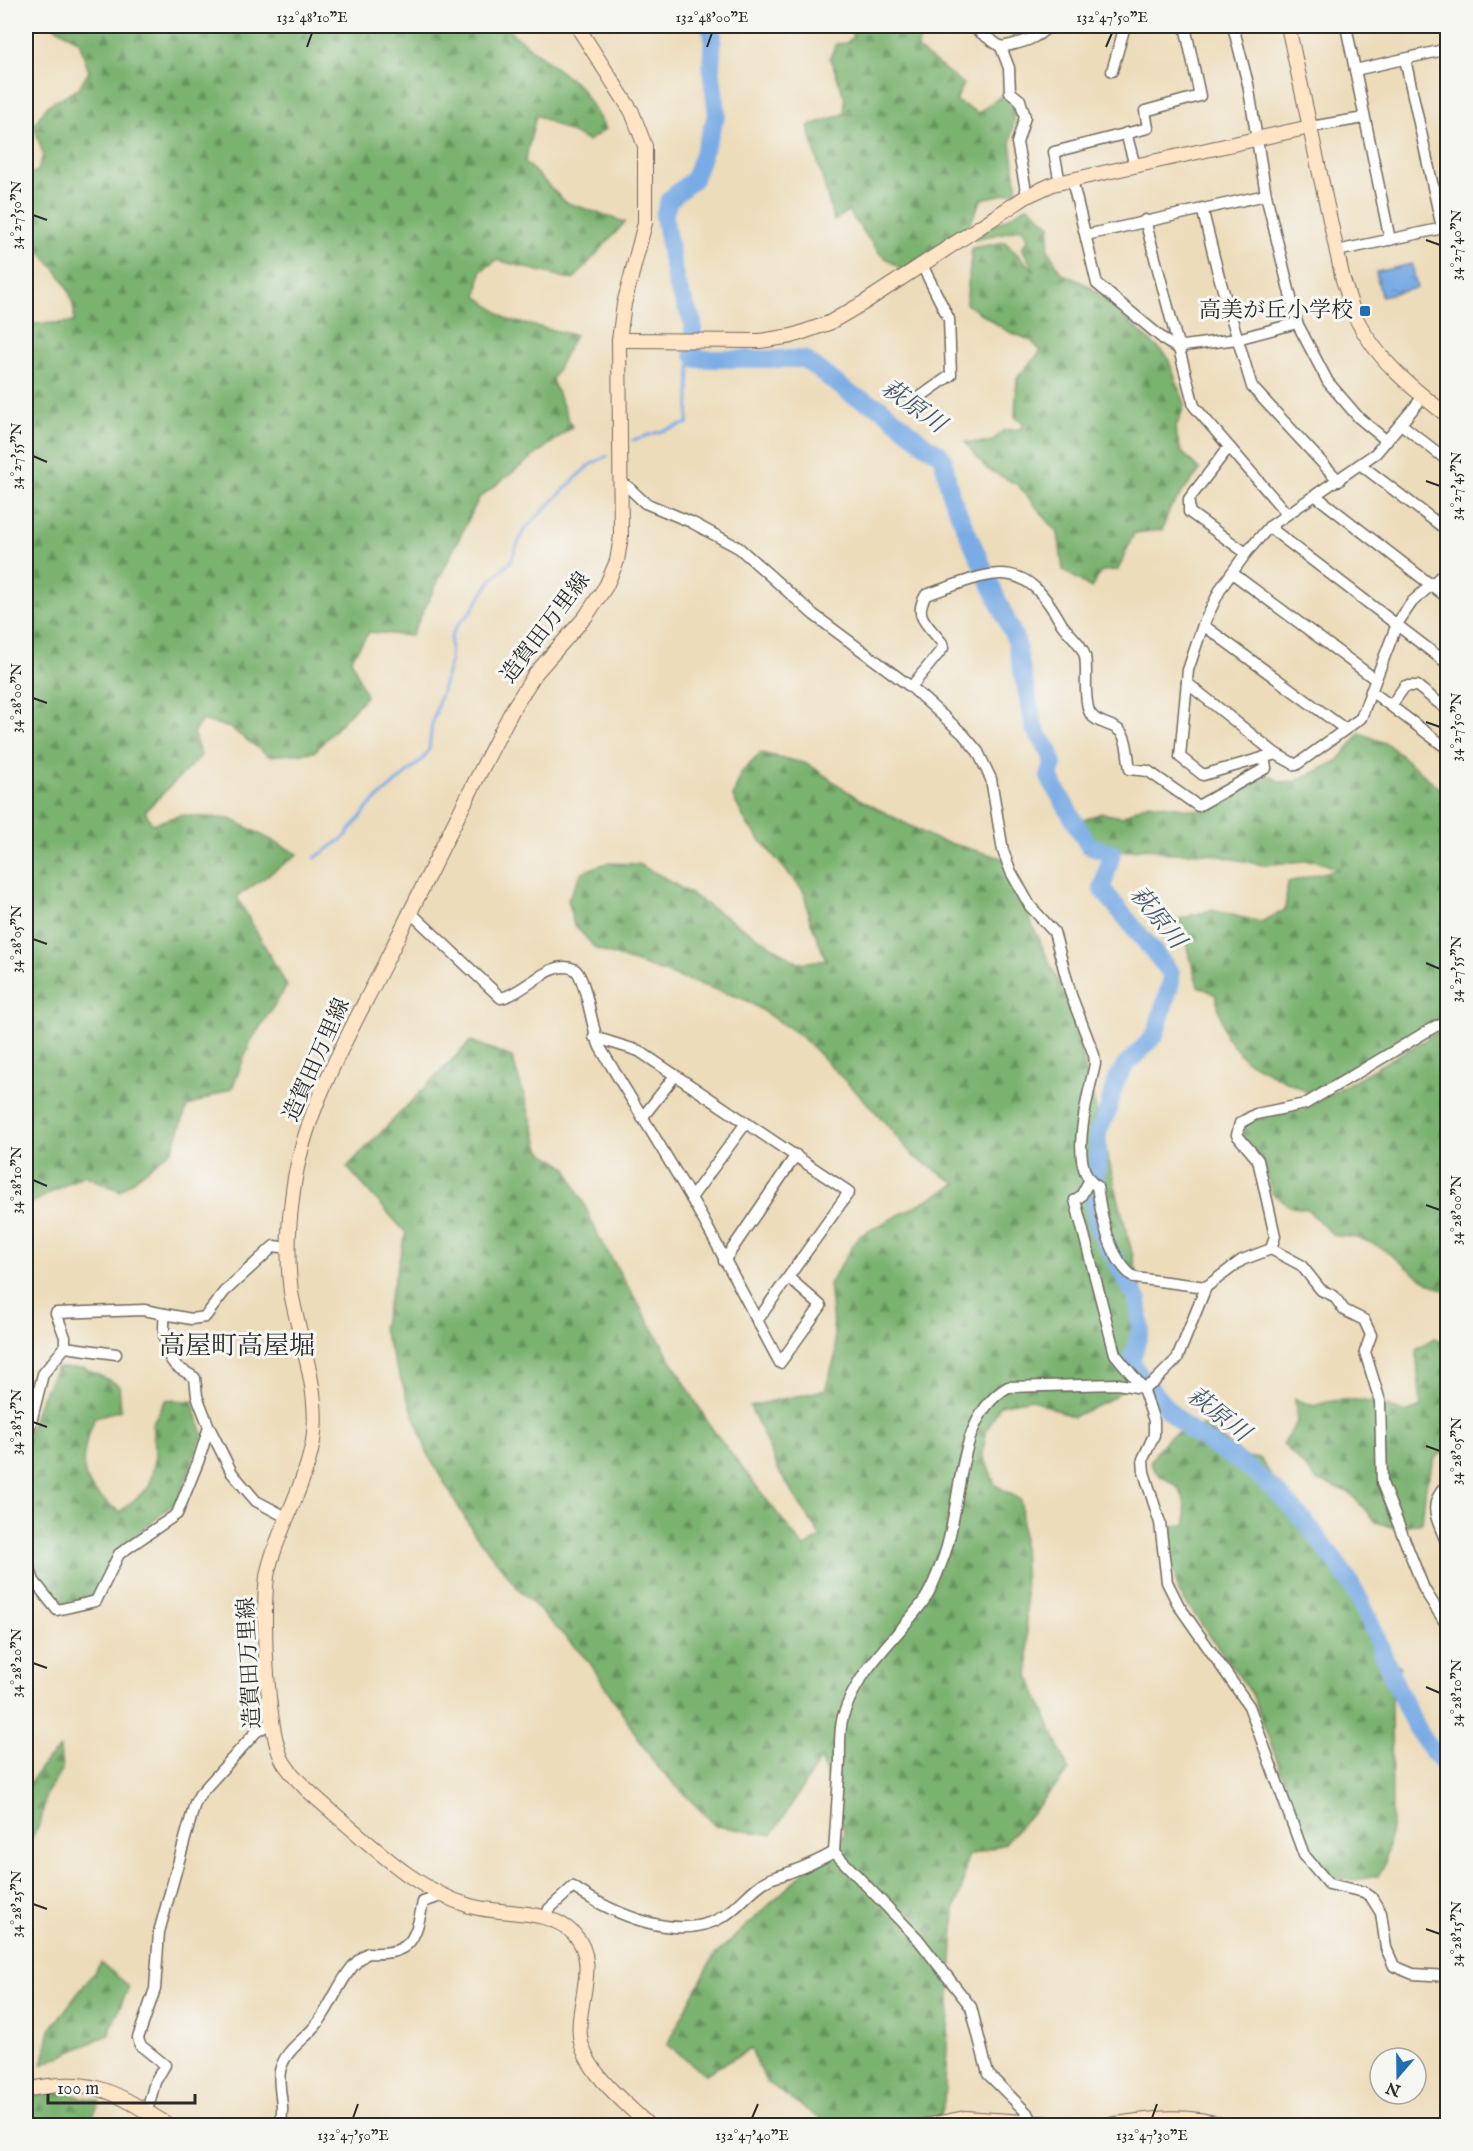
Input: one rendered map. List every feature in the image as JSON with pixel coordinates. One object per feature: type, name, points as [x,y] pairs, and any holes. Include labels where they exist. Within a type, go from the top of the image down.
[{"type":"main road","name":"造賀田万里線","points":[[577,26],[632,112],[645,146],[645,223],[624,304],[619,340],[621,536],[617,561],[606,586],[586,616],[535,674],[514,706],[410,912],[315,1108],[294,1178],[288,1248],[291,1290],[312,1391],[315,1419],[312,1449],[286,1517],[268,1573],[266,1592],[272,1722],[280,1755],[303,1786],[395,1866],[441,1896],[474,1907],[546,1917],[562,1924],[576,1936],[584,1950],[586,1979],[579,2022],[584,2052],[597,2074],[648,2126]]},
{"type":"main road","points":[[1288,26],[1343,280],[1358,320],[1380,355],[1400,377],[1448,416]]},
{"type":"main road","points":[[619,340],[760,341],[792,336],[829,323],[1027,196],[1066,181],[1310,127]]},
{"type":"main road","points":[[26,2090],[57,2084],[98,2087],[119,2095],[170,2126]]},
{"type":"main road","points":[[1102,2126],[1162,2117],[1207,2120],[1225,2126]]},
{"type":"main road","points":[[924,2126],[965,2118],[1082,2126]]},
{"type":"street","points":[[972,26],[1001,47],[1009,68],[1010,92],[1020,100],[1025,117],[1017,143],[1027,196]]},
{"type":"street","points":[[1001,47],[1023,43],[1040,36],[1050,26]]},
{"type":"street","points":[[1112,71],[1125,26]]},
{"type":"street","points":[[1185,26],[1200,96],[1145,111],[1148,128],[1054,152],[1086,235],[1097,284],[1176,347],[1237,339],[1297,323]]},
{"type":"street","points":[[1233,26],[1248,84],[1255,139],[1266,195],[1297,323],[1328,382],[1359,418],[1386,441]]},
{"type":"street","points":[[1346,26],[1390,240]]},
{"type":"street","points":[[1355,70],[1448,49]]},
{"type":"street","points":[[1337,252],[1445,227],[1405,59]]},
{"type":"street","points":[[1310,127],[1364,118]]},
{"type":"street","points":[[1126,133],[1135,166]]},
{"type":"street","points":[[1086,235],[1145,220],[1266,195]]},
{"type":"street","points":[[1202,208],[1252,387],[1339,481]]},
{"type":"street","points":[[1145,220],[1176,347],[1194,406],[1287,514]]},
{"type":"street","points":[[910,404],[951,375],[949,319],[922,265]]},
{"type":"street","points":[[1276,754],[1203,776],[1180,757],[1186,683],[1194,648],[1203,625],[1232,573],[1269,527],[1360,465],[1386,441],[1423,397]]},
{"type":"street","points":[[1401,423],[1448,461]]},
{"type":"street","points":[[1231,449],[1225,452],[1189,499],[1190,512],[1246,553]]},
{"type":"street","points":[[1360,465],[1448,531]]},
{"type":"street","points":[[620,485],[627,486],[645,503],[691,522],[739,548],[814,615],[911,687],[963,734],[978,752],[991,780],[1004,851],[1011,872],[1030,906],[1054,932],[1071,995],[1094,1054],[1095,1064],[1082,1134],[1081,1163],[1093,1184],[1113,1248],[1129,1274],[1144,1280],[1206,1287]]},
{"type":"street","points":[[1316,496],[1448,598]]},
{"type":"street","points":[[1269,527],[1448,664]]},
{"type":"street","points":[[1186,683],[1276,754],[1296,765],[1361,718],[1374,679],[1397,624],[1430,583],[1448,570]]},
{"type":"street","points":[[1232,573],[1374,679]]},
{"type":"street","points":[[911,687],[943,648],[942,643],[920,614],[919,608],[926,595],[982,576],[1008,574],[1024,577],[1050,602],[1064,627],[1084,653],[1088,710],[1094,718],[1120,731],[1125,738],[1130,769],[1148,771],[1198,806],[1266,768],[1264,757]]},
{"type":"street","points":[[1203,625],[1346,729]]},
{"type":"street","points":[[1392,705],[1406,686],[1418,686],[1448,710]]},
{"type":"street","points":[[1371,691],[1448,749]]},
{"type":"street","points":[[410,912],[501,998],[513,996],[539,975],[564,967],[575,970],[583,978],[594,1037],[691,1198],[780,1363],[822,1306],[789,1278]]},
{"type":"street","points":[[1271,1249],[1275,1236],[1263,1176],[1258,1160],[1237,1135],[1240,1123],[1256,1114],[1305,1104],[1436,1026],[1448,1024]]},
{"type":"street","points":[[594,1037],[639,1051],[674,1077],[796,1155],[849,1192],[757,1321]]},
{"type":"street","points":[[642,1118],[674,1077]]},
{"type":"street","points":[[691,1198],[746,1123]]},
{"type":"street","points":[[724,1261],[796,1155]]},
{"type":"street","points":[[1093,1184],[1075,1200],[1115,1354],[1143,1388],[1154,1421],[1154,1435],[1143,1459],[1144,1472],[1160,1523],[1167,1582],[1179,1606],[1249,1706],[1304,1855],[1329,1884],[1364,1892],[1371,1897],[1381,1913],[1386,1948],[1394,1966],[1413,1974],[1448,1976]]},
{"type":"street","points":[[26,1442],[43,1374],[65,1347],[65,1337],[56,1313],[144,1310],[191,1319],[206,1317],[224,1292],[274,1246],[288,1248]]},
{"type":"street","points":[[1032,2122],[1029,2115],[988,2074],[971,2007],[918,1939],[834,1852],[842,1719],[860,1679],[924,1601],[934,1585],[948,1545],[975,1425],[985,1407],[996,1394],[1008,1387],[1117,1384],[1143,1388],[1153,1383],[1177,1359],[1206,1287],[1242,1260],[1271,1249],[1301,1265],[1321,1290],[1334,1296],[1344,1310],[1358,1316],[1368,1327],[1371,1335],[1365,1352],[1380,1401],[1382,1483],[1424,1589],[1448,1627]]},
{"type":"street","points":[[165,1314],[163,1331],[168,1352],[175,1365],[195,1378],[197,1396],[220,1452],[243,1489],[266,1508],[286,1517]]},
{"type":"street","points":[[65,1347],[116,1354]]},
{"type":"street","points":[[26,1559],[34,1581],[57,1610],[96,1601],[119,1554],[177,1514],[209,1427]]},
{"type":"street","points":[[1448,1483],[1436,1496],[1433,1504],[1448,1547]]},
{"type":"street","points":[[147,2111],[155,2082],[165,2065],[140,2045],[138,2038],[154,1989],[159,1932],[185,1829],[200,1794],[228,1767],[256,1732],[272,1722]]},
{"type":"street","points":[[546,1917],[549,1909],[573,1887],[610,1907],[663,1927],[682,1930],[703,1926],[724,1916],[767,1880],[817,1862],[834,1852]]},
{"type":"street","points":[[280,2126],[284,2112],[280,2070],[286,2055],[317,2025],[355,1963],[368,1953],[388,1954],[401,1951],[410,1942],[423,1902],[441,1896]]},
{"type":"green space","points":[[53,26],[503,26],[580,87],[606,129],[588,141],[536,115],[525,162],[565,202],[625,222],[573,280],[497,260],[481,271],[477,296],[508,320],[575,335],[552,380],[572,427],[479,498],[411,636],[369,632],[351,659],[366,696],[314,752],[269,756],[230,728],[202,720],[193,733],[201,756],[145,811],[152,824],[181,815],[231,819],[298,854],[237,897],[287,986],[252,1039],[232,1088],[187,1107],[173,1149],[120,1191],[84,1175],[26,1206],[26,321],[33,324],[74,322],[74,309],[71,297],[60,276],[26,239],[26,175],[38,171],[43,155],[34,125],[48,105],[78,89],[89,72],[79,41]]},
{"type":"green space","points":[[849,26],[921,26],[918,49],[963,84],[956,101],[978,113],[1005,93],[1016,104],[1011,142],[1017,191],[982,199],[969,225],[903,270],[880,254],[848,211],[834,221],[808,126],[844,114],[845,99],[830,57],[836,44],[846,43],[853,37]]},
{"type":"green space","points":[[1028,206],[1050,225],[1048,249],[1061,273],[1089,286],[1167,356],[1185,404],[1175,430],[1181,451],[1200,470],[1170,508],[1162,530],[1134,533],[1118,570],[1102,571],[1091,588],[1063,570],[1058,533],[1018,485],[987,469],[965,442],[991,442],[1004,430],[1020,429],[1024,423],[1015,417],[1017,378],[1041,351],[1030,340],[1007,331],[966,304],[972,248],[1005,242],[1035,272],[1022,248],[1028,239],[1022,228],[976,240],[974,237]]},
{"type":"green space","points":[[1360,733],[1387,744],[1447,794],[1447,1019],[1438,1019],[1309,1093],[1245,1060],[1226,1037],[1215,994],[1198,986],[1179,919],[1211,910],[1261,922],[1285,910],[1288,882],[1338,869],[1314,860],[1263,865],[1205,853],[1169,853],[1147,848],[1112,853],[1088,843],[1078,822],[1101,813],[1122,817],[1148,803],[1202,811],[1268,775],[1281,782],[1297,781],[1339,760]]},
{"type":"green space","points":[[761,753],[808,764],[859,799],[935,839],[1002,858],[1070,1008],[1142,1292],[1143,1334],[1138,1362],[1133,1375],[1115,1396],[1073,1417],[1032,1399],[1000,1405],[986,1432],[983,1454],[995,1485],[1021,1500],[1029,1676],[1069,1771],[1004,1844],[967,1856],[962,1888],[955,1908],[944,2102],[936,2125],[829,2125],[766,2082],[751,2049],[705,2074],[667,2045],[714,1956],[845,1834],[821,1758],[772,1835],[716,1826],[655,1764],[590,1663],[518,1588],[474,1533],[429,1457],[382,1328],[406,1233],[347,1167],[471,1041],[512,1057],[541,1151],[567,1168],[600,1239],[710,1426],[804,1548],[821,1537],[779,1471],[750,1406],[825,1390],[836,1354],[829,1284],[859,1236],[957,1184],[913,1156],[875,1111],[801,1036],[746,1000],[596,949],[573,923],[568,899],[582,872],[607,863],[638,864],[665,878],[798,963],[826,960],[809,917],[804,892],[747,824],[733,797],[741,773]]},
{"type":"green space","points":[[1440,1031],[1447,1031],[1447,1291],[1418,1276],[1394,1257],[1369,1242],[1353,1237],[1334,1236],[1307,1209],[1291,1207],[1272,1193],[1261,1157],[1243,1137],[1243,1129],[1249,1120],[1306,1108]]},
{"type":"green space","points":[[1434,1338],[1447,1343],[1447,1452],[1436,1456],[1426,1485],[1422,1522],[1395,1528],[1376,1522],[1350,1493],[1317,1480],[1283,1444],[1297,1422],[1295,1399],[1314,1406],[1338,1400],[1360,1400],[1406,1413],[1421,1407],[1416,1349]]},
{"type":"green space","points":[[56,1368],[84,1368],[119,1385],[121,1410],[95,1417],[83,1460],[88,1482],[95,1492],[120,1512],[149,1487],[156,1456],[152,1424],[166,1400],[192,1401],[203,1435],[178,1500],[118,1551],[94,1595],[66,1603],[51,1594],[41,1583],[34,1570],[29,1557],[26,1527],[26,1449],[30,1428]]},
{"type":"green space","points":[[1204,1426],[1248,1458],[1260,1458],[1295,1514],[1366,1596],[1378,1655],[1400,1666],[1391,1691],[1392,1821],[1385,1863],[1378,1876],[1345,1880],[1331,1875],[1324,1869],[1310,1849],[1252,1694],[1179,1593],[1171,1561],[1171,1526],[1186,1525],[1184,1501],[1178,1488],[1161,1476],[1150,1463],[1165,1440],[1177,1432]]},
{"type":"green space","points":[[60,1748],[62,1770],[46,1794],[41,1821],[26,1849],[26,1789],[44,1763]]},
{"type":"green space","points":[[101,1963],[129,1986],[108,2035],[42,2065],[50,2030]]},
{"type":"green space","points":[[54,2091],[100,2101],[88,2125],[26,2126],[26,2097]]},
{"type":"water","points":[[1412,264],[1417,288],[1381,296],[1376,272]]},
{"type":"waterway","name":"萩原川","points":[[709,26],[713,34],[711,69],[717,114],[694,179],[669,200],[664,216],[676,283],[693,323],[693,354],[697,359],[804,359],[852,395],[881,408],[925,445],[939,453],[943,459],[951,496],[1016,641],[1034,728],[1050,752],[1053,764],[1049,777],[1088,845],[1112,853],[1102,889],[1171,973],[1171,982],[1155,1035],[1125,1066],[1115,1082],[1108,1110],[1098,1132],[1098,1165],[1092,1189],[1098,1229],[1138,1301],[1141,1328],[1131,1362],[1159,1399],[1182,1424],[1256,1474],[1282,1497],[1318,1538],[1360,1600],[1419,1732],[1433,1752],[1448,1765]]},
{"type":"waterway","points":[[633,440],[688,423],[690,367],[693,354]]},
{"type":"waterway","points":[[315,858],[345,837],[370,805],[423,759],[429,749],[432,724],[450,663],[451,637],[458,624],[470,613],[491,580],[510,562],[524,530],[588,466],[607,456]]},
{"type":"place","name":"高美が丘小学校","points":[[1365,311]]},
{"type":"district","name":"高屋町高屋堀","points":[[237,1346]]}]
